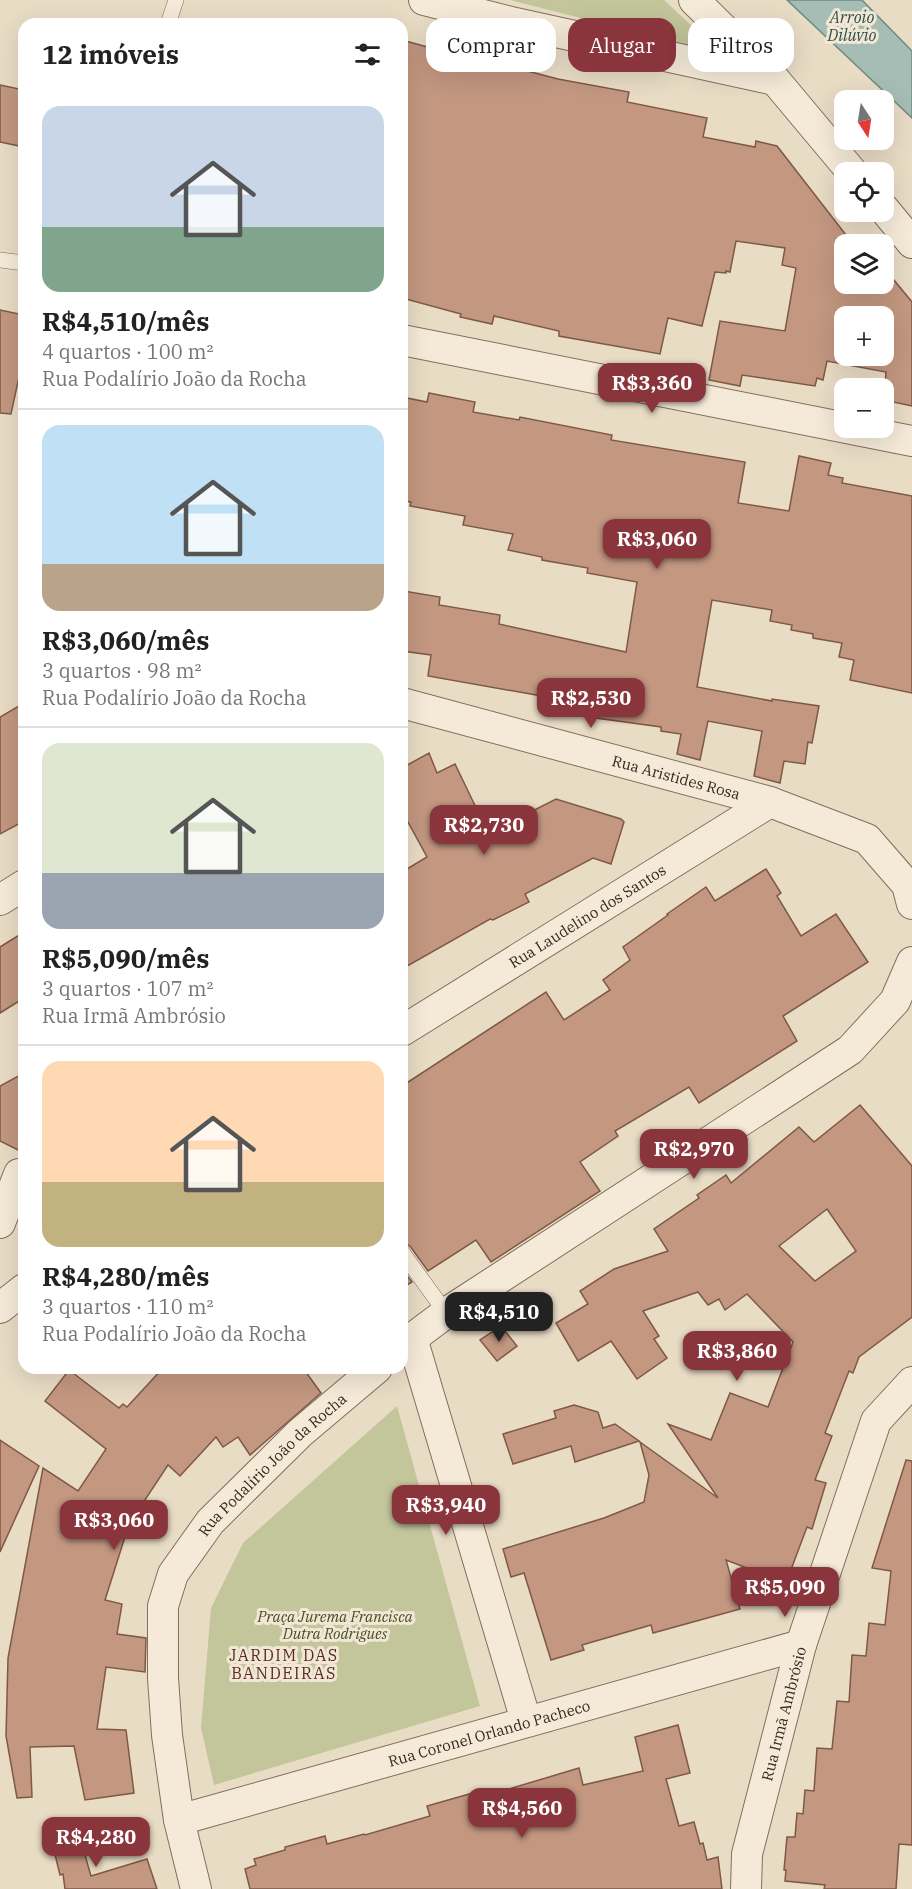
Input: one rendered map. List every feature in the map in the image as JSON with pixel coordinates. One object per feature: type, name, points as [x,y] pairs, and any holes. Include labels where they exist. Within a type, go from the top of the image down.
[{"type":"street","points":[[424,0],[515,24],[775,80]]},
{"type":"street","points":[[694,0],[775,80],[844,162]]},
{"type":"street","points":[[894,221],[912,243]]},
{"type":"street","points":[[408,341],[912,441]]},
{"type":"street","name":"Rua Aristides Rosa","points":[[408,705],[770,802],[867,839],[907,885],[912,904]]},
{"type":"street","name":"Rua Laudelino dos Santos","points":[[408,1027],[770,802]]},
{"type":"street","points":[[0,900],[18,889]]},
{"type":"street","points":[[408,1341],[446,1313],[850,1050],[896,1001],[912,962]]},
{"type":"street","points":[[0,1223],[14,1172]]},
{"type":"street","points":[[0,1308],[18,1294]]},
{"type":"street","points":[[408,1345],[526,1721]]},
{"type":"street","name":"Rua Podalírio João da Rocha","points":[[196,1889],[179,1820],[167,1735],[163,1606],[173,1574],[210,1522],[300,1433],[370,1374]]},
{"type":"street","name":"Rua Irmã Ambrósio","points":[[746,1889],[747,1854],[801,1645],[876,1421],[912,1382]]},
{"type":"street","name":"Rua Coronel Orlando Pacheco","points":[[179,1820],[801,1645]]},
{"type":"lane","points":[[170,18],[176,0]]},
{"type":"lane","points":[[0,260],[18,262]]},
{"type":"lane","points":[[408,1260],[446,1313]]},
{"type":"green space","points":[[510,0],[664,0],[688,22],[688,45],[676,42],[676,18],[581,18]]},
{"type":"green space","name":"Praça Jurema Francisca Dutra Rodrigues","points":[[397,1406],[480,1706],[214,1785],[201,1728],[211,1608],[243,1543]]},
{"type":"water","name":"Arroio Dilúvio","points":[[787,0],[862,0],[912,51],[912,118],[894,101],[894,90],[882,90]]},
{"type":"building","points":[[408,42],[426,47],[426,72],[531,72],[629,92],[627,102],[707,118],[703,137],[755,147],[756,141],[777,146],[845,234],[834,234],[834,294],[894,294],[894,280],[912,302],[912,406],[894,402],[894,378],[886,378],[886,372],[854,366],[894,366],[894,306],[834,306],[834,362],[827,361],[823,380],[817,378],[815,386],[742,375],[740,386],[709,380],[720,321],[785,331],[796,268],[782,265],[785,248],[736,241],[730,272],[715,272],[702,326],[668,318],[660,354],[559,336],[559,331],[494,316],[492,324],[460,317],[461,314],[408,300]]},
{"type":"building","points":[[0,85],[18,89],[18,146],[0,142]]},
{"type":"building","points":[[0,310],[18,314],[18,382],[11,414],[0,413]]},
{"type":"building","points":[[429,393],[475,402],[473,412],[519,420],[520,417],[612,435],[611,440],[745,462],[738,503],[789,511],[799,456],[831,463],[828,475],[843,478],[842,483],[912,496],[912,693],[850,680],[854,660],[839,657],[842,643],[813,638],[813,634],[791,630],[792,625],[770,621],[772,610],[712,600],[697,687],[772,701],[772,699],[819,706],[812,743],[808,742],[805,764],[784,761],[780,783],[754,776],[762,731],[708,721],[700,760],[677,754],[681,734],[661,731],[661,727],[567,714],[568,704],[553,701],[553,698],[428,676],[431,655],[408,652],[408,592],[440,597],[439,605],[500,615],[499,624],[626,652],[637,582],[587,573],[588,568],[542,560],[542,557],[508,550],[513,534],[463,525],[465,516],[410,506],[411,502],[408,502],[408,398],[427,402]]},
{"type":"building","points":[[18,706],[18,824],[0,834],[0,717]]},
{"type":"building","points":[[429,753],[437,773],[455,764],[481,818],[485,816],[493,831],[556,799],[621,819],[624,822],[611,864],[593,858],[525,894],[529,902],[493,920],[490,919],[408,966],[408,868],[427,857],[408,822],[408,765]]},
{"type":"building","points":[[766,869],[781,893],[777,896],[801,936],[836,914],[868,962],[783,1016],[797,1041],[699,1103],[689,1087],[615,1131],[618,1136],[580,1162],[600,1191],[491,1262],[476,1240],[428,1271],[408,1245],[408,1082],[546,992],[564,1020],[610,990],[603,980],[630,960],[623,947],[706,887],[715,901]]},
{"type":"building","points":[[18,936],[18,1002],[0,1013],[0,947]]},
{"type":"building","points":[[18,1076],[18,1150],[0,1141],[0,1086]]},
{"type":"building","points":[[860,1105],[912,1166],[912,1317],[859,1357],[853,1373],[849,1371],[825,1433],[832,1436],[815,1480],[826,1483],[812,1529],[807,1527],[786,1583],[726,1560],[740,1609],[653,1633],[651,1625],[582,1645],[584,1650],[551,1660],[524,1573],[511,1577],[503,1549],[604,1518],[644,1502],[649,1475],[640,1442],[718,1498],[668,1424],[711,1440],[730,1393],[768,1407],[793,1342],[747,1294],[725,1310],[719,1299],[708,1305],[698,1292],[643,1311],[659,1336],[654,1339],[667,1358],[637,1379],[611,1341],[578,1361],[556,1323],[588,1304],[580,1291],[614,1269],[668,1251],[654,1229],[699,1198],[697,1195],[726,1175],[731,1183],[799,1127],[814,1142]],"holes":[[[827,1209],[856,1251],[815,1281],[779,1246]]]},
{"type":"building","points":[[501,1326],[517,1346],[497,1361],[480,1340]]},
{"type":"building","points":[[66,1374],[74,1374],[119,1408],[123,1404],[127,1407],[157,1374],[307,1374],[321,1393],[250,1455],[238,1437],[223,1447],[216,1437],[180,1476],[168,1465],[129,1524],[105,1600],[122,1604],[117,1634],[146,1638],[145,1672],[106,1667],[97,1729],[126,1730],[134,1793],[85,1800],[74,1746],[30,1747],[32,1797],[17,1798],[6,1736],[8,1658],[43,1468],[78,1491],[106,1449],[45,1401]]},
{"type":"building","points":[[574,1405],[598,1412],[603,1428],[615,1424],[639,1441],[575,1462],[571,1446],[513,1464],[503,1434],[556,1418],[554,1411]]},
{"type":"building","points":[[0,1440],[39,1466],[0,1552]]},
{"type":"building","points":[[906,1460],[912,1461],[912,1845],[899,1844],[896,1889],[824,1889],[825,1885],[785,1881],[787,1837],[795,1837],[797,1813],[803,1814],[805,1790],[814,1791],[817,1748],[832,1749],[837,1701],[849,1702],[852,1655],[866,1656],[869,1623],[885,1625],[891,1571],[872,1568]]},
{"type":"building","points":[[678,1725],[690,1773],[666,1779],[679,1826],[694,1822],[707,1860],[718,1857],[722,1889],[250,1889],[245,1869],[256,1865],[254,1859],[285,1850],[285,1847],[325,1836],[327,1844],[365,1835],[430,1816],[427,1806],[487,1789],[489,1795],[579,1768],[583,1785],[643,1771],[635,1737]]},
{"type":"building","points":[[77,1827],[91,1876],[147,1859],[157,1889],[65,1889],[63,1874],[60,1875],[50,1834]]},
{"type":"district","name":"JARDIM DAS BANDEIRAS","points":[[284,1664]]}]
